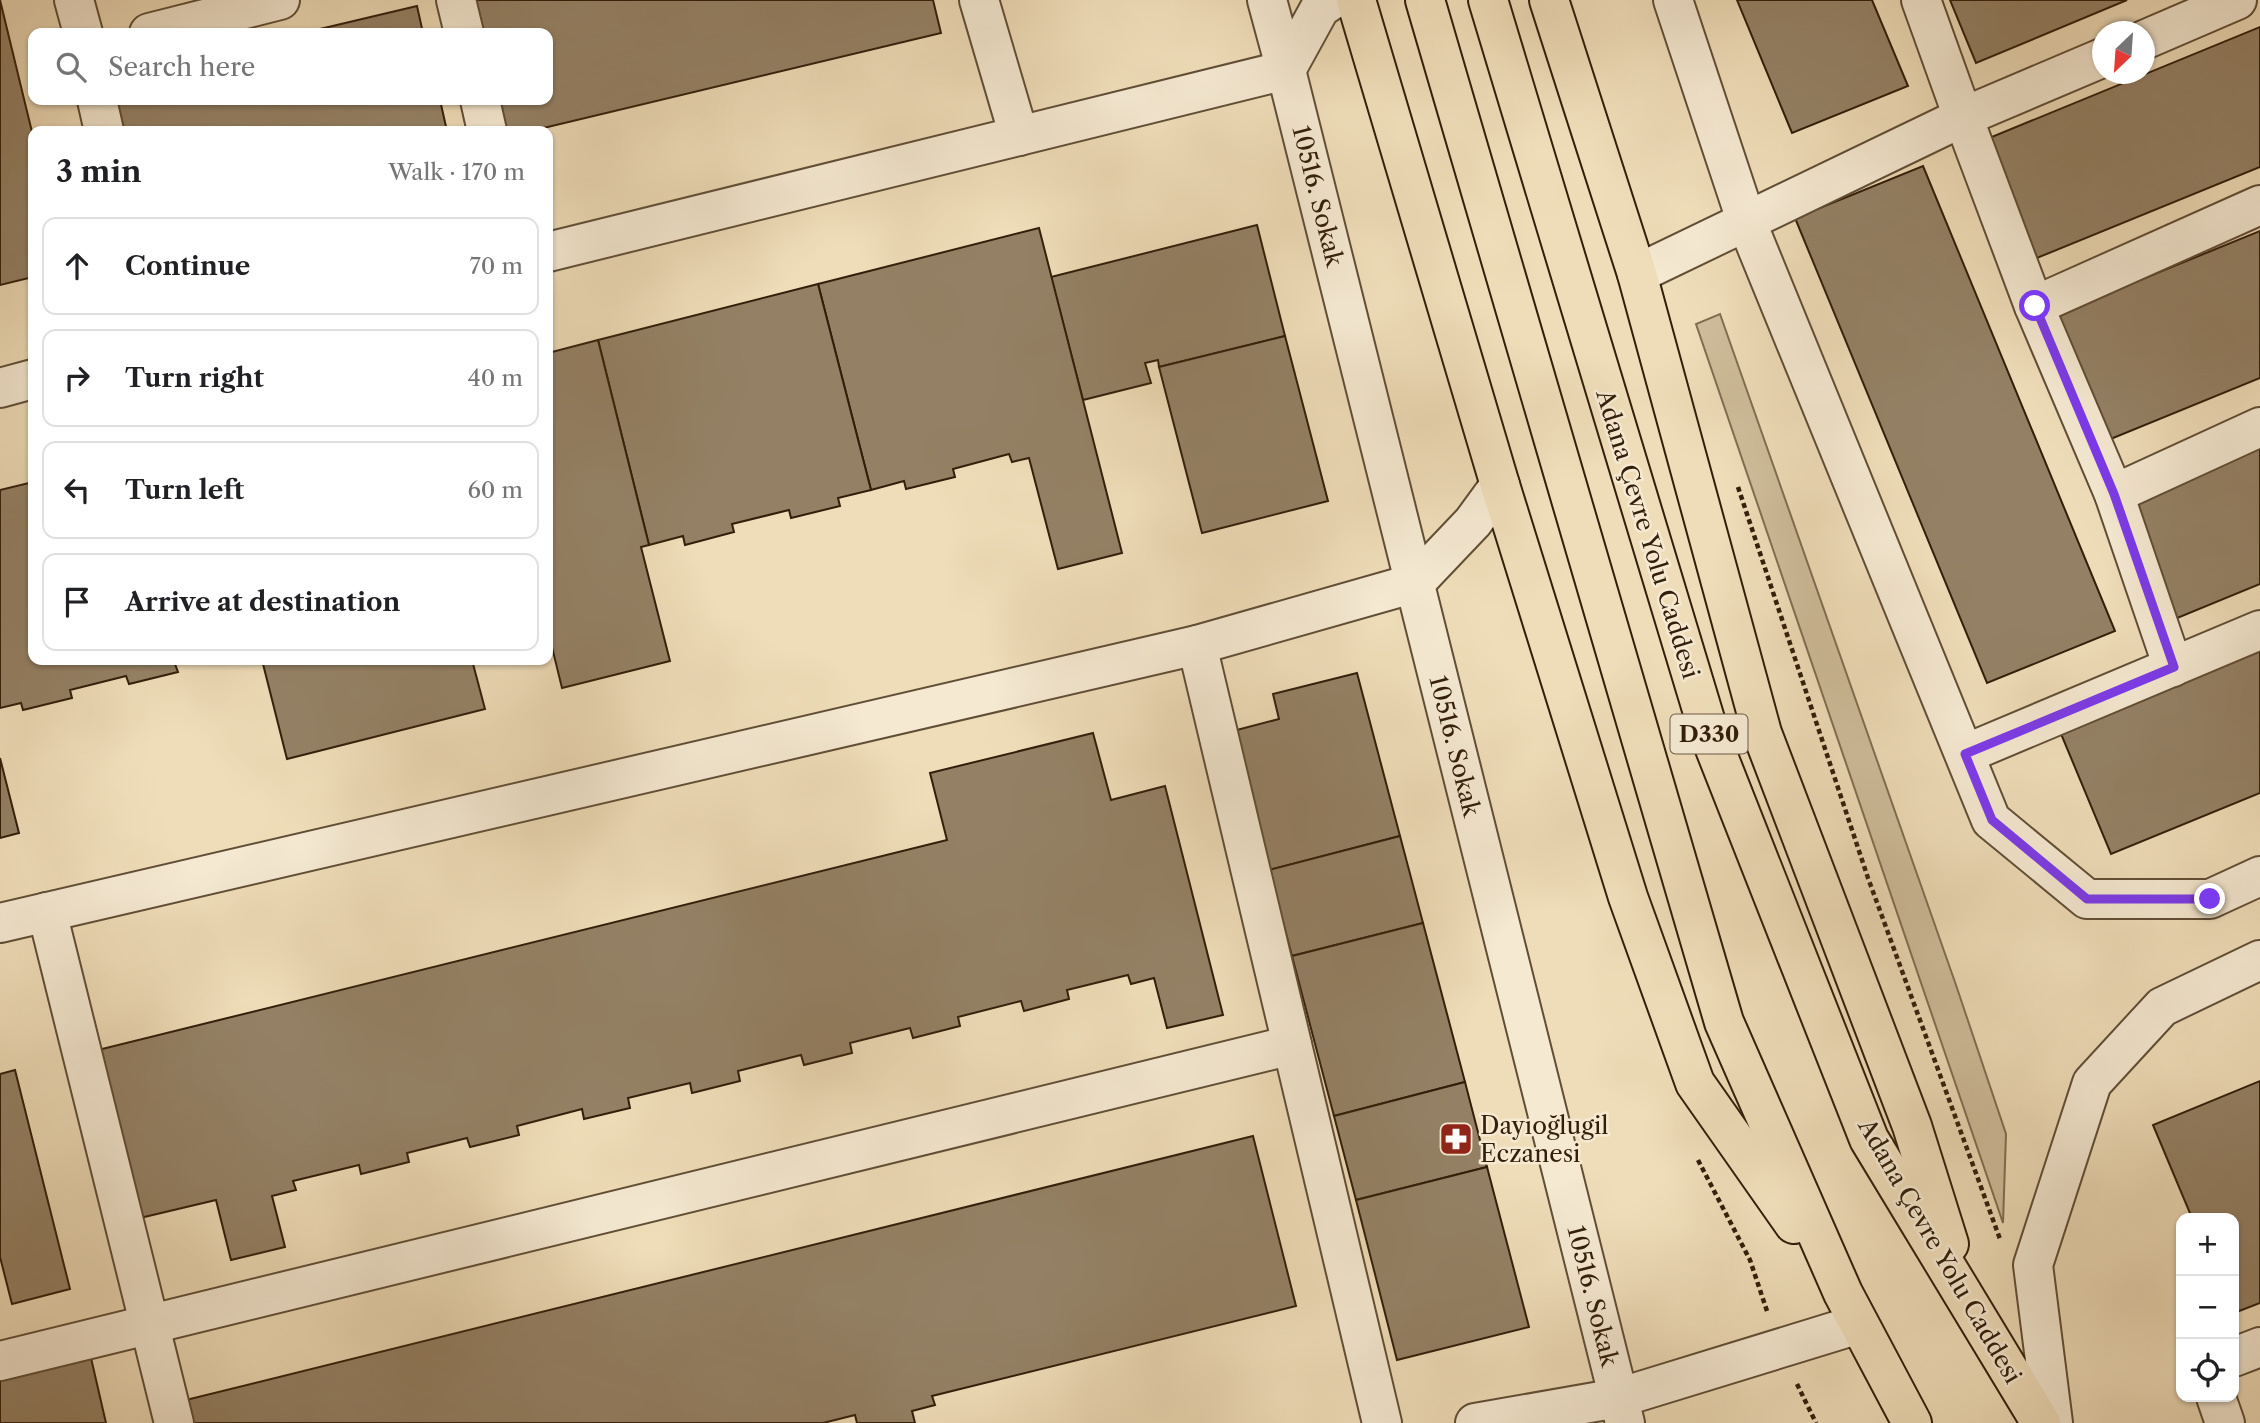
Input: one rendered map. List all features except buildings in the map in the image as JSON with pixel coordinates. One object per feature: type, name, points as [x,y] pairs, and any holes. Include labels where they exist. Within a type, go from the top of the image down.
[{"type":"highway","points":[[1356,0],[1500,485],[1628,897],[1695,1083],[1851,1308]]},
{"type":"highway","name":"D330","points":[[1425,0],[1724,1022],[1851,1308],[1912,1423]]},
{"type":"highway","name":"Adana Çevre Yolu Caddesi","points":[[1488,0],[1710,736],[1869,1139],[2041,1423]]},
{"type":"highway","points":[[1549,0],[1637,274],[1762,733],[1912,1126],[1968,1303]]},
{"type":"street","points":[[74,0],[82,28]]},
{"type":"street","points":[[169,28],[280,0]]},
{"type":"street","points":[[456,0],[463,28]]},
{"type":"street","points":[[979,0],[1019,136]]},
{"type":"street","name":"10516. Sokak","points":[[1267,0],[1621,1410]]},
{"type":"street","points":[[553,251],[1286,70],[1320,8],[1332,0]]},
{"type":"street","points":[[1673,0],[1746,223],[1992,820],[2087,899],[2210,899],[2260,876]]},
{"type":"street","points":[[1922,0],[2035,306],[2114,494],[2174,667]]},
{"type":"street","points":[[2155,35],[2237,0]]},
{"type":"street","points":[[1637,274],[1963,117],[2092,62]]},
{"type":"street","points":[[98,105],[103,126]]},
{"type":"street","points":[[481,105],[486,126]]},
{"type":"street","points":[[2035,306],[2260,205]]},
{"type":"street","points":[[0,388],[28,380]]},
{"type":"street","points":[[2114,494],[2260,427]]},
{"type":"street","points":[[0,923],[1198,645],[1415,583],[1473,522],[1500,485]]},
{"type":"street","points":[[1965,754],[2260,630]]},
{"type":"street","points":[[1198,645],[1382,1423]]},
{"type":"street","points":[[47,912],[174,1423]]},
{"type":"street","points":[[2053,1423],[2033,1265],[2092,1083],[2162,1007],[2260,960]]},
{"type":"street","points":[[0,1361],[1292,1045]]},
{"type":"street","points":[[1475,1423],[1621,1410],[1851,1308]]},
{"type":"street","points":[[2239,1355],[2260,1347]]},
{"type":"street","points":[[2218,1402],[2225,1423]]},
{"type":"path","points":[[1737,485],[1868,878],[2001,1241]]},
{"type":"shaded area","points":[[1720,314],[2006,1134],[2003,1223],[1696,324]]},
{"type":"place","name":"Dayıoğlugil Eczanesi","points":[[1456,1139]]},
{"type":"route","points":[[2035,306],[2114,494],[2174,667],[1965,754],[1992,820],[2087,899],[2210,899]]}]
